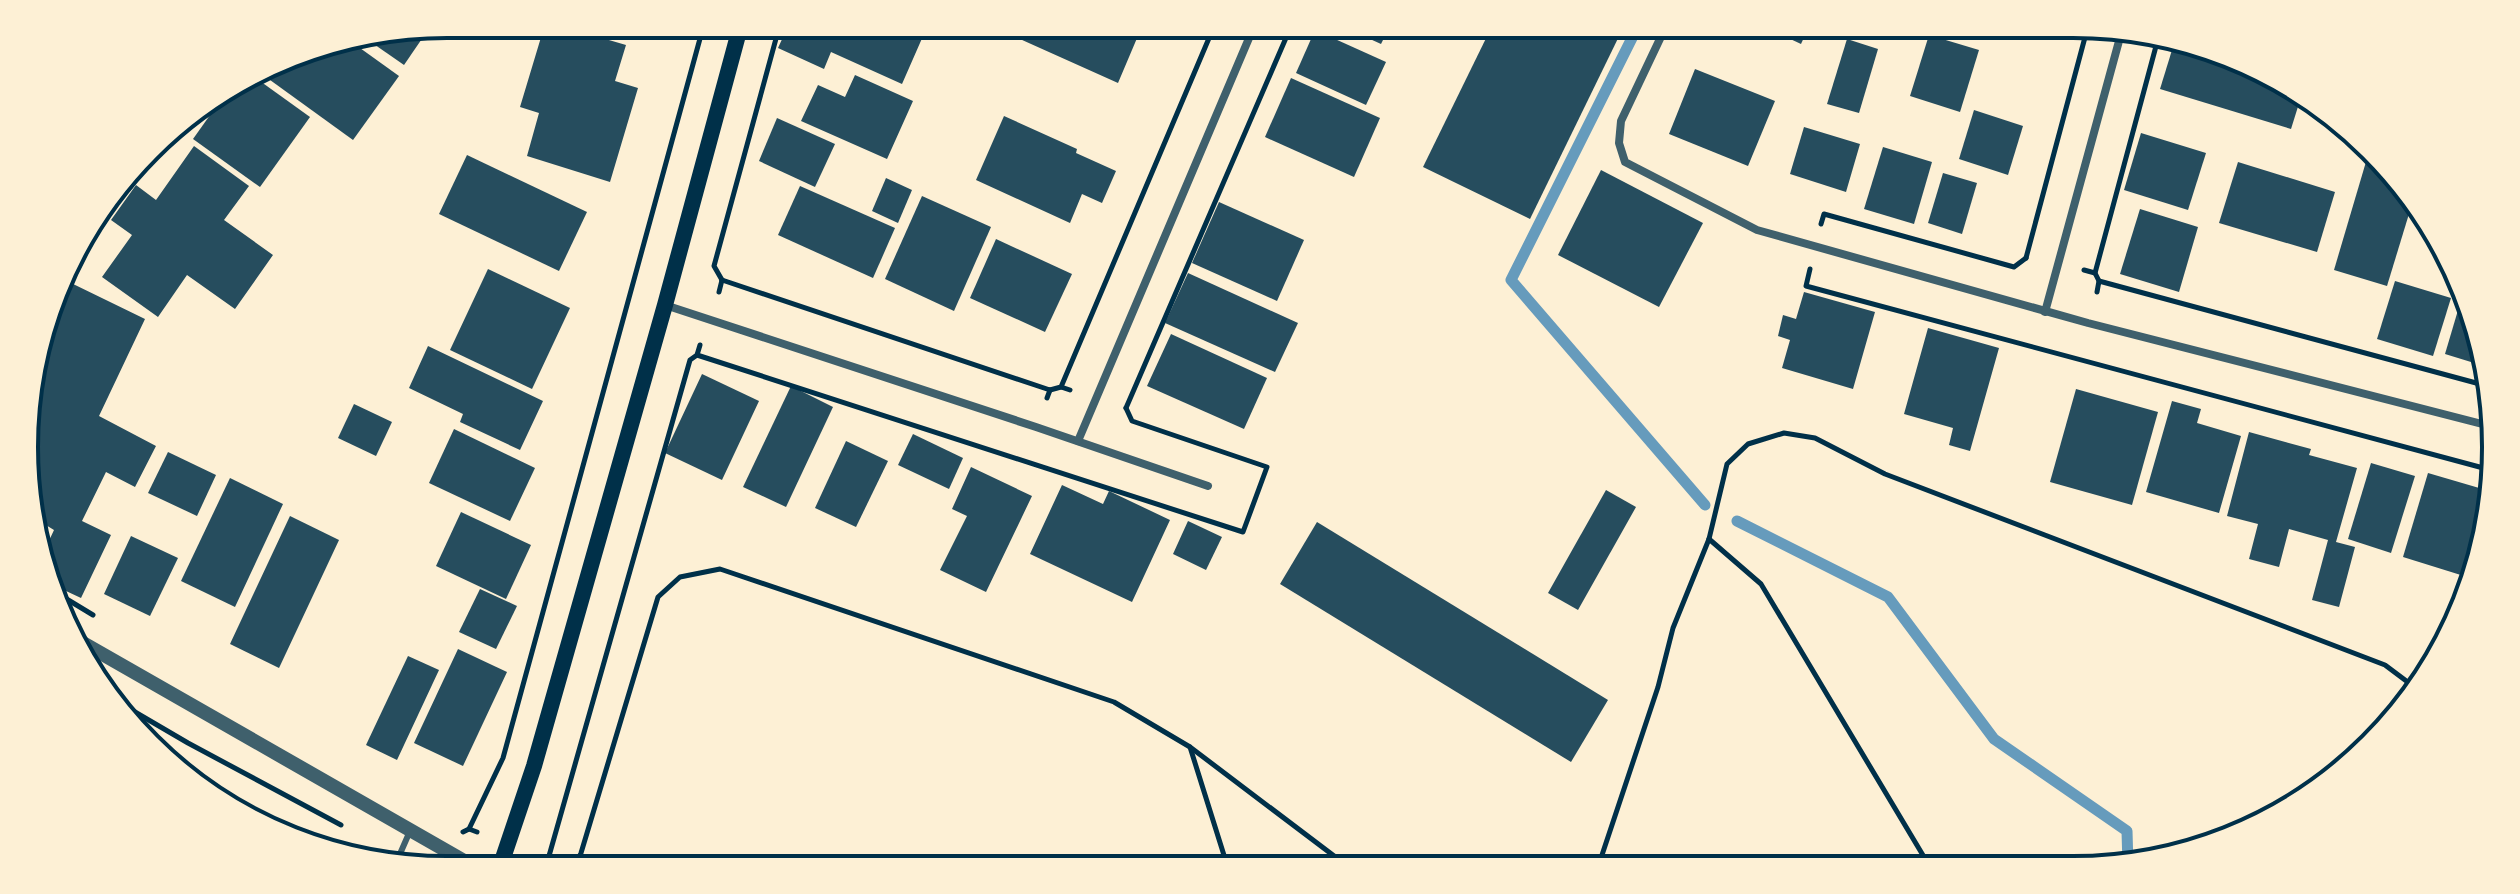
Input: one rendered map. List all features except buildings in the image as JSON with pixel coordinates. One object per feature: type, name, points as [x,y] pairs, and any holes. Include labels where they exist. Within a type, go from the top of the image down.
[{"type":"main road","points":[[504,856],[534,766],[737,38]]},
{"type":"street","points":[[1078,441],[1249,38]]},
{"type":"street","points":[[1660,38],[1621,121],[1619,143],[1625,162],[1757,230],[2045,312],[2481,424]]},
{"type":"street","points":[[2045,312],[2119,40]]},
{"type":"street","points":[[665,305],[1208,486]]},
{"type":"street","points":[[90,647],[455,856]]},
{"type":"lane","points":[[400,853],[410,831]]},
{"type":"path","points":[[477,832],[466,830],[503,758],[646,250],[700,38]]},
{"type":"path","points":[[776,38],[714,266],[722,280],[1050,390],[1061,387],[1070,390]]},
{"type":"path","points":[[1061,387],[1209,38]]},
{"type":"path","points":[[1119,405],[1126,408],[1286,38]]},
{"type":"path","points":[[2030,259],[2085,38]]},
{"type":"path","points":[[2097,292],[2099,281],[2095,273],[2156,47]]},
{"type":"path","points":[[705,265],[714,266]]},
{"type":"path","points":[[2084,270],[2095,273]]},
{"type":"path","points":[[719,292],[722,280]]},
{"type":"path","points":[[2099,281],[2477,383]]},
{"type":"path","points":[[1993,337],[1996,327]]},
{"type":"path","points":[[549,856],[690,360],[697,355],[700,345]]},
{"type":"path","points":[[2077,360],[2080,351]]},
{"type":"path","points":[[677,356],[690,360]]},
{"type":"path","points":[[1047,398],[1050,390]]},
{"type":"path","points":[[1602,856],[1658,687],[1673,628],[1709,539],[1727,464],[1748,444],[1784,433],[1815,438],[1885,474],[2385,665],[2407,682]]},
{"type":"path","points":[[1709,539],[1761,584],[1923,856]]},
{"type":"path","points":[[580,856],[658,597],[680,577],[720,569],[1114,702],[1190,747],[1334,856]]},
{"type":"path","points":[[135,712],[320,814]]},
{"type":"path","points":[[1190,747],[1224,856]]},
{"type":"waterway","points":[[1632,38],[1511,280],[1705,505]]},
{"type":"waterway","points":[[1737,521],[1888,597],[1994,739],[2127,831],[2128,853]]}]
